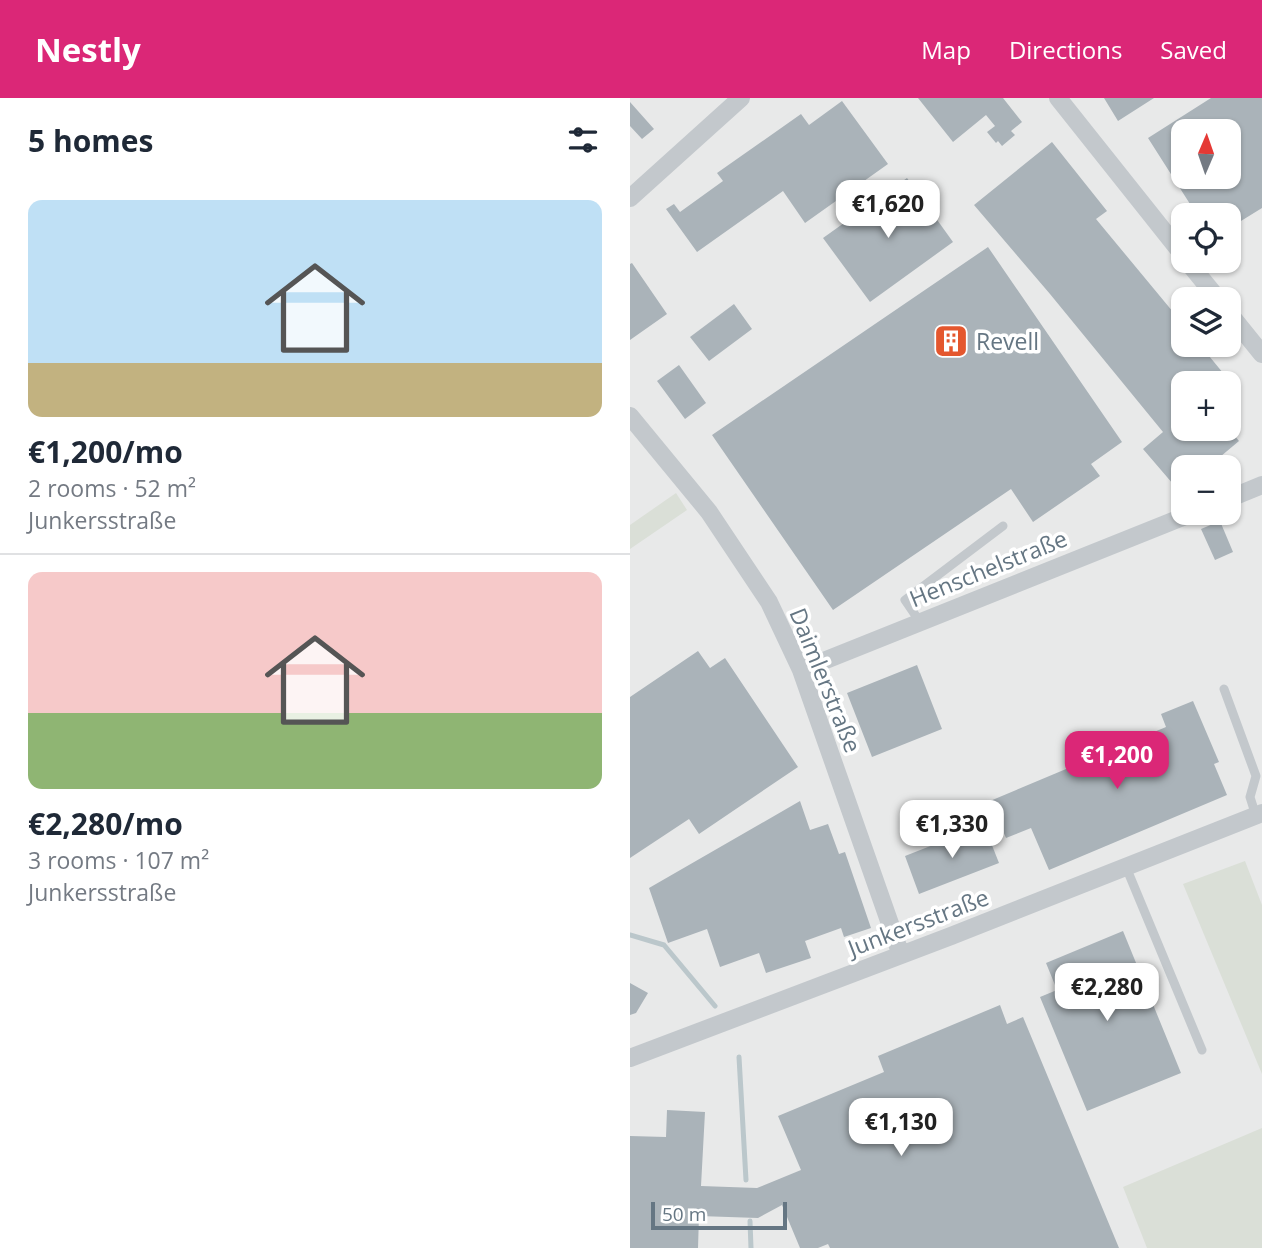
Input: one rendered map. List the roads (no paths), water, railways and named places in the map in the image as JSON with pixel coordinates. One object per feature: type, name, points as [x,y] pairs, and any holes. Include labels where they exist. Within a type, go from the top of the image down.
[{"type":"street","points":[[630,198],[741,98]]},
{"type":"street","points":[[1058,98],[1171,240]]},
{"type":"street","points":[[1197,273],[1209,287]]},
{"type":"street","points":[[1241,328],[1262,354]]},
{"type":"street","name":"Daimlerstraße","points":[[630,416],[709,512],[769,602],[801,670],[901,955]]},
{"type":"street","points":[[1241,494],[1262,485]]},
{"type":"street","name":"Henschelstraße","points":[[801,670],[1171,522]]},
{"type":"street","name":"Junkersstraße","points":[[630,1058],[1259,815]]},
{"type":"lane","points":[[920,622],[905,600],[1003,526]]},
{"type":"lane","points":[[1224,689],[1256,776],[1251,797],[1259,815]]},
{"type":"lane","points":[[1126,867],[1202,1050]]},
{"type":"waterway","points":[[630,935],[664,945],[715,1006]]},
{"type":"waterway","points":[[739,1057],[746,1180]]},
{"type":"waterway","points":[[750,1221],[751,1248]]},
{"type":"place","name":"Revell","points":[[951,341]]}]
